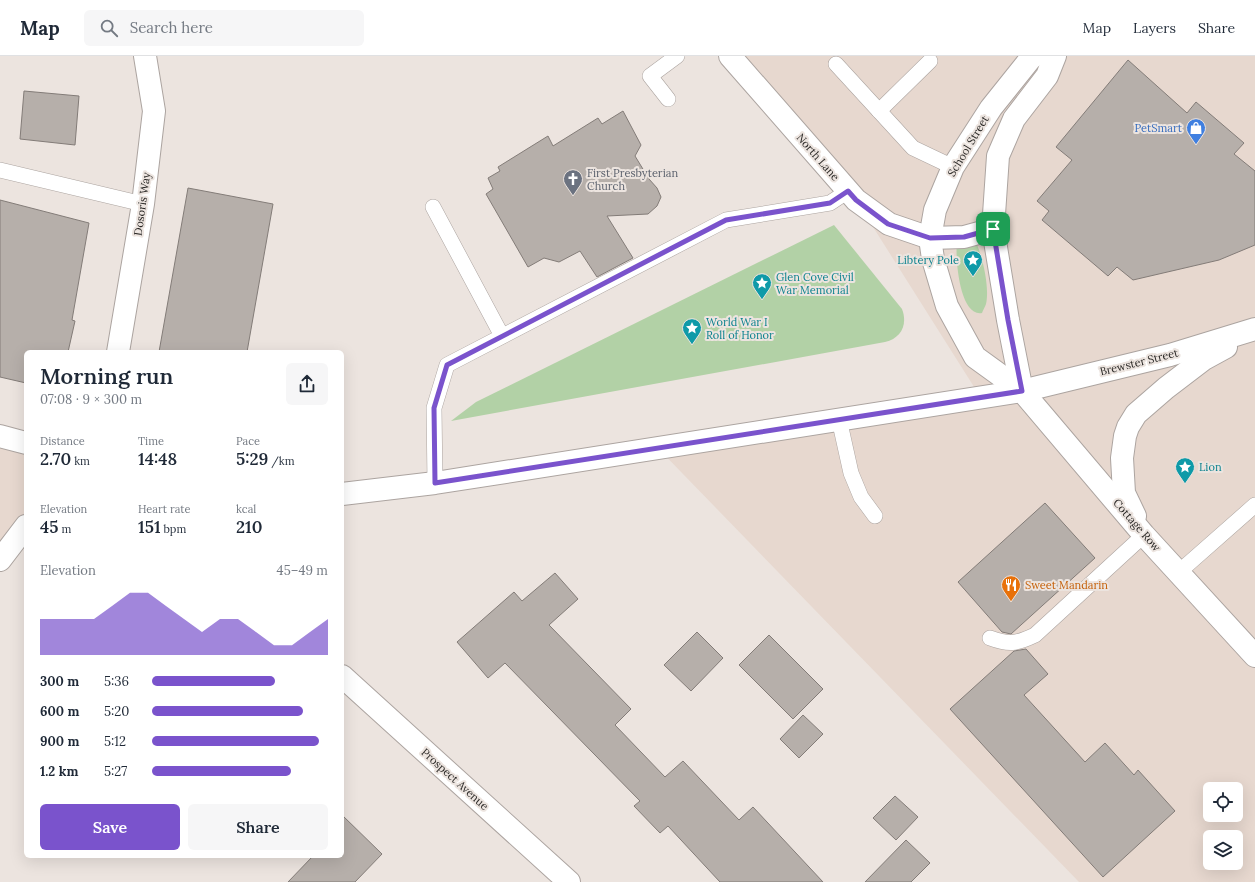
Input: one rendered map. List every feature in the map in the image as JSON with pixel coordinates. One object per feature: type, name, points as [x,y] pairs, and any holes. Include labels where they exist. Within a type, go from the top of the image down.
[{"type":"street","name":"Dosoris Way","points":[[118,350],[143,204],[154,110],[146,56]]},
{"type":"street","name":"North Lane","points":[[730,56],[856,200],[888,224],[930,238],[964,237],[993,229]]},
{"type":"street","name":"School Street","points":[[1022,391],[975,357],[947,306],[933,260],[930,238],[935,210],[953,167],[991,108],[1034,56]]},
{"type":"street","points":[[1022,391],[1008,320],[993,229],[998,156],[1014,118],[1047,76],[1055,56]]},
{"type":"street","points":[[1144,535],[1124,493],[1122,458],[1125,436],[1128,427],[1136,414],[1166,388],[1204,359],[1255,329]]},
{"type":"street","name":"Brewster Street","points":[[344,494],[435,483],[1022,391],[1170,356],[1255,329]]},
{"type":"street","name":"Cottage Row","points":[[1022,391],[1144,535],[1255,656]]},
{"type":"street","points":[[0,436],[24,442]]},
{"type":"street","points":[[0,560],[24,529]]},
{"type":"street","name":"Prospect Avenue","points":[[344,678],[569,882]]},
{"type":"lane","points":[[668,99],[650,76],[677,56]]},
{"type":"lane","points":[[879,111],[930,62]]},
{"type":"lane","points":[[836,64],[913,148],[953,167]]},
{"type":"lane","points":[[0,170],[143,204]]},
{"type":"lane","points":[[435,483],[434,408],[447,365],[726,220],[830,203],[848,191]]},
{"type":"lane","points":[[433,207],[502,336]]},
{"type":"lane","points":[[839,419],[851,473],[861,497],[875,516]]},
{"type":"lane","points":[[1179,572],[1255,505]]},
{"type":"lane","points":[[990,638],[1005,644],[1021,642],[1035,635],[1144,535]]},
{"type":"shaded area","points":[[733,56],[1255,56],[1255,882],[1079,882],[650,440],[976,390],[856,200]]},
{"type":"shaded area","points":[[0,436],[24,442],[24,522],[0,552]]},
{"type":"green space","points":[[834,225],[902,309],[904,320],[902,330],[891,340],[451,421],[476,402]]},
{"type":"green space","points":[[974,238],[982,261],[987,289],[986,304],[982,313],[974,312],[968,306],[963,296],[958,272],[957,242]]},
{"type":"building","points":[[1128,60],[1187,113],[1196,102],[1244,143],[1234,154],[1255,171],[1255,245],[1219,260],[1133,280],[1117,267],[1108,276],[1042,220],[1049,211],[1037,201],[1072,160],[1056,147]]},
{"type":"building","points":[[24,91],[79,96],[75,145],[20,139]]},
{"type":"building","name":"First Presbyterian Church","points":[[623,111],[641,145],[635,156],[649,179],[657,188],[661,197],[657,206],[648,214],[607,216],[633,258],[597,277],[580,251],[559,262],[544,258],[528,267],[486,194],[493,189],[488,178],[500,171],[498,167],[548,136],[553,146],[598,118],[602,124]]},
{"type":"building","points":[[188,188],[273,204],[247,350],[159,350]]},
{"type":"building","points":[[0,200],[89,223],[72,320],[75,321],[68,350],[24,350],[24,383],[0,377]]},
{"type":"building","name":"Sweet Mandarin","points":[[1045,503],[1095,558],[1011,634],[1002,632],[958,582]]},
{"type":"building","points":[[555,573],[578,599],[549,625],[631,709],[615,725],[665,777],[683,761],[739,820],[753,807],[823,882],[720,882],[668,826],[660,833],[634,806],[640,801],[505,663],[488,678],[457,642],[514,592],[522,601]]},
{"type":"building","points":[[697,632],[723,658],[691,691],[664,665]]},
{"type":"building","points":[[769,635],[823,689],[793,719],[739,665]]},
{"type":"building","points":[[1026,649],[1048,674],[1024,695],[1085,762],[1105,743],[1134,775],[1138,770],[1175,811],[1103,877],[950,709],[1014,651]]},
{"type":"building","points":[[803,715],[823,734],[799,758],[780,739]]},
{"type":"building","points":[[895,796],[918,817],[896,840],[873,818]]},
{"type":"building","points":[[344,817],[382,854],[355,882],[288,882],[311,858],[344,858]]},
{"type":"building","points":[[906,840],[930,863],[911,882],[865,882]]},
{"type":"place","name":"PetSmart","points":[[1196,145]]},
{"type":"place","name":"First Presbyterian Church","points":[[573,196]]},
{"type":"place","name":"Libtery Pole","points":[[973,277]]},
{"type":"place","name":"Glen Cove Civil War Memorial","points":[[762,300]]},
{"type":"place","name":"World War I Roll of Honor","points":[[692,345]]},
{"type":"place","name":"Lion","points":[[1185,484]]},
{"type":"place","name":"Sweet Mandarin","points":[[1011,602]]},
{"type":"route","points":[[848,191],[856,200],[888,224],[930,238],[964,237],[993,229],[1008,320],[1022,391],[435,483],[434,408],[447,365],[726,220],[830,203],[848,191]]}]
